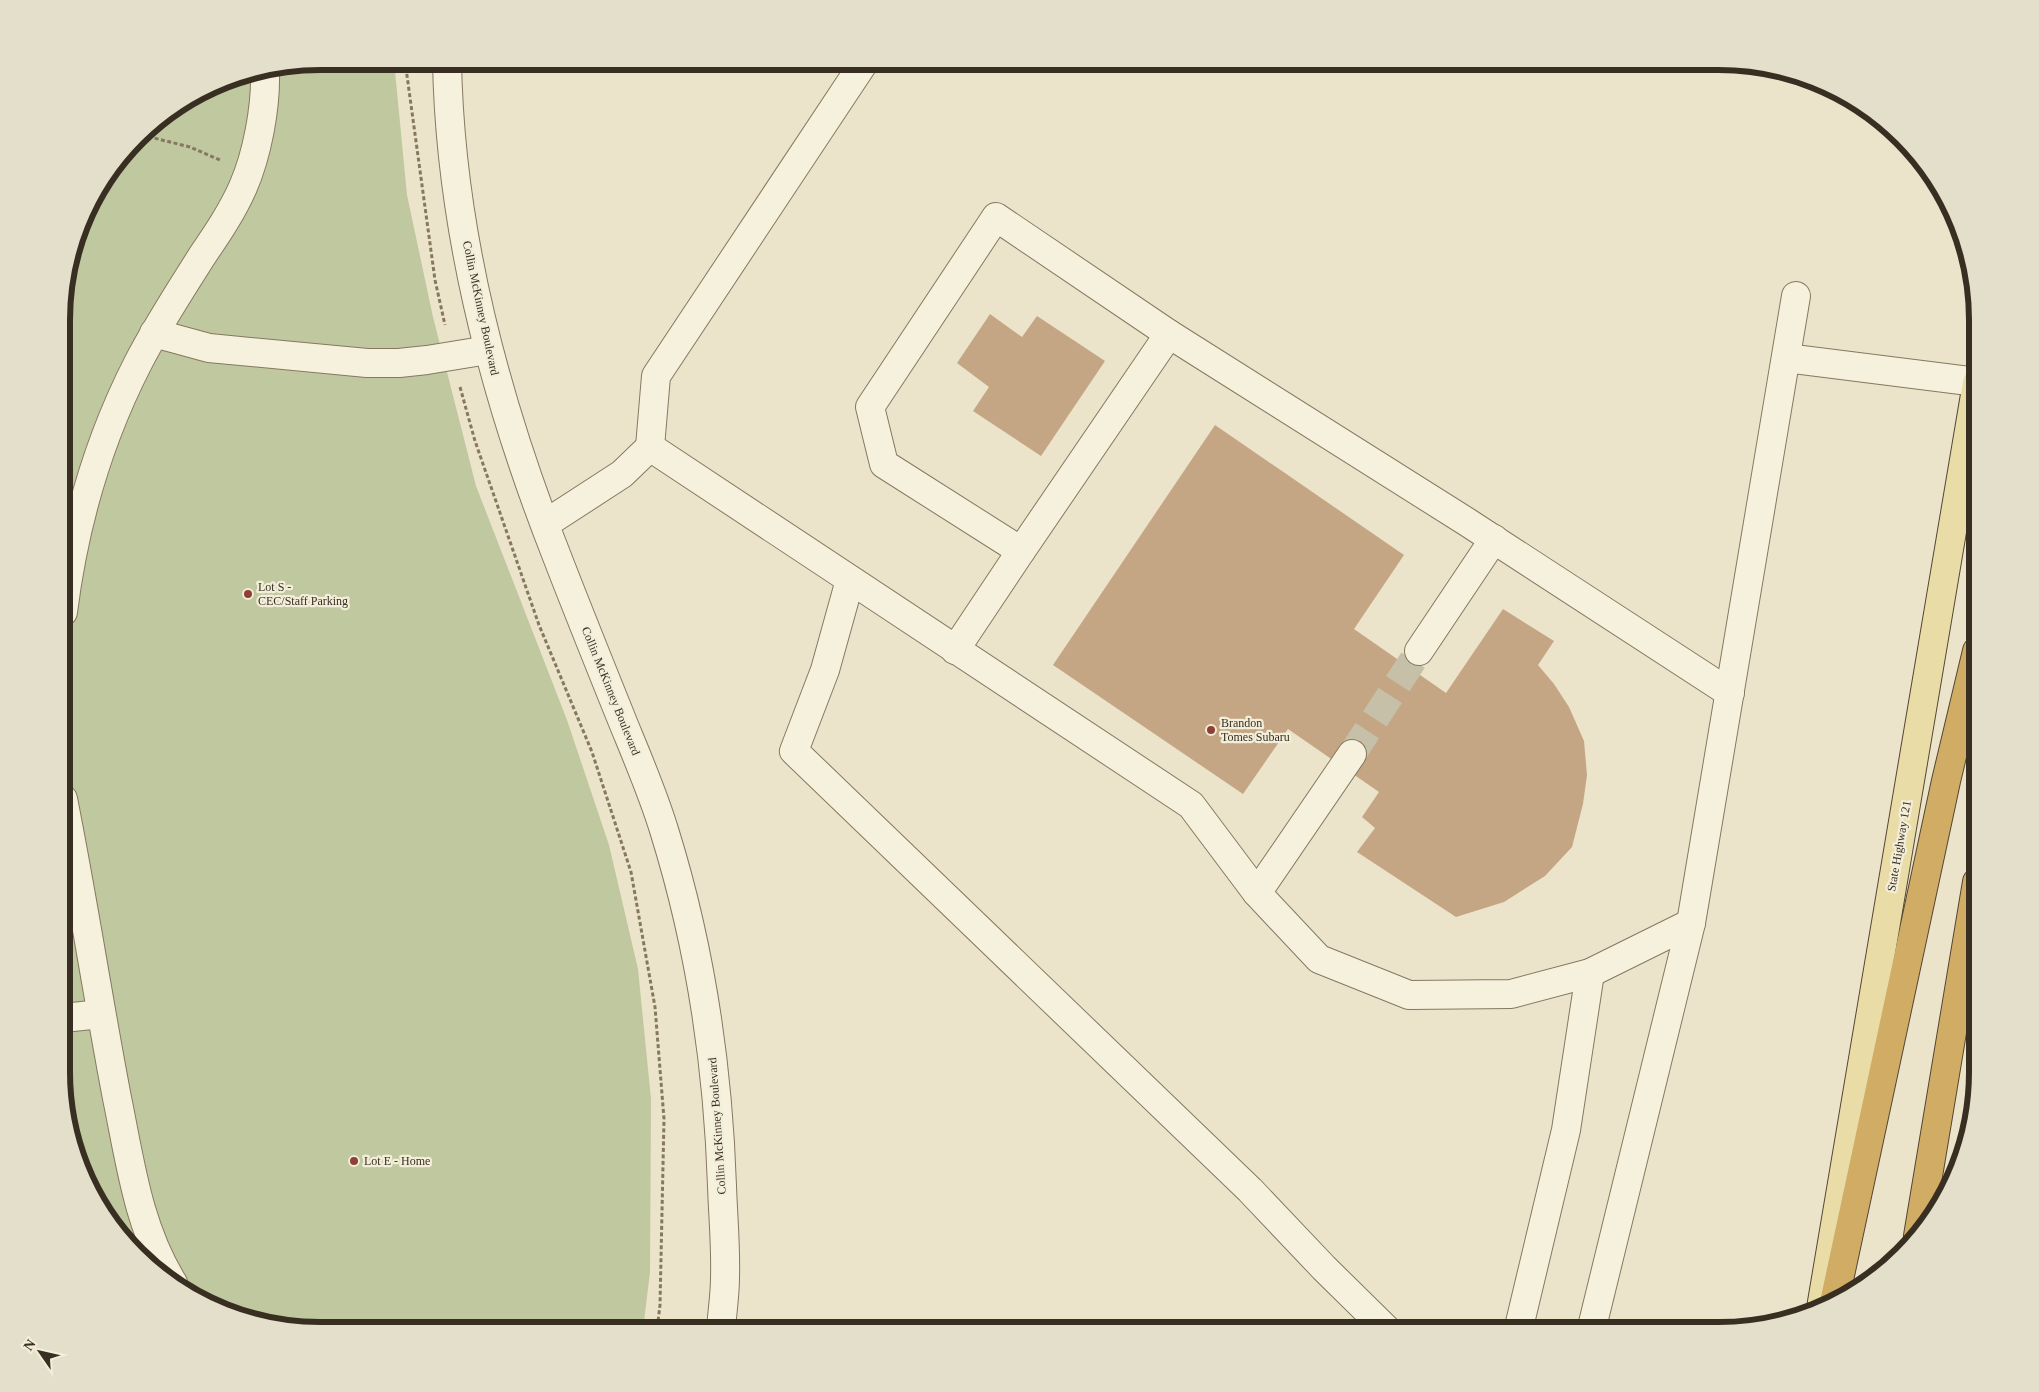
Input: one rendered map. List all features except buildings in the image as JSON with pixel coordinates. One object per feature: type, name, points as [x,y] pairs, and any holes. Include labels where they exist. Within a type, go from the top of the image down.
[{"type":"highway","points":[[1836,1292],[1942,800],[1969,685]]},
{"type":"highway","points":[[1921,1219],[1969,930]]},
{"type":"main road","name":"State Highway 121","points":[[1823,1299],[1969,429]]},
{"type":"street","name":"Collin McKinney Boulevard","points":[[448,70],[452,138],[459,194],[470,265],[488,350],[545,524],[663,826],[685,903],[716,1079],[721,1142],[725,1269],[722,1322]]},
{"type":"street","points":[[545,524],[622,474],[650,447],[656,376],[860,70]]},
{"type":"street","points":[[70,569],[73,551],[100,449],[120,398],[154,333],[231,212],[249,172],[260,124],[264,77]]},
{"type":"street","points":[[1021,551],[884,464],[870,407],[996,217],[1169,334],[1494,539],[1730,693]]},
{"type":"street","points":[[1592,1322],[1691,923],[1796,296]]},
{"type":"street","points":[[154,333],[209,348],[367,363],[399,363],[488,350]]},
{"type":"street","points":[[956,650],[1169,334]]},
{"type":"street","points":[[1786,358],[1969,381]]},
{"type":"street","points":[[650,447],[1192,806],[1257,893],[1319,959],[1409,995],[1510,994],[1590,973],[1691,923]]},
{"type":"street","points":[[1419,651],[1494,539]]},
{"type":"street","points":[[850,580],[825,670],[794,751],[1250,1190],[1324,1268],[1379,1322]]},
{"type":"street","points":[[1257,893],[1352,754]]},
{"type":"street","points":[[70,839],[101,1014],[141,1212],[154,1246],[165,1268]]},
{"type":"street","points":[[1520,1322],[1566,1130],[1590,973]]},
{"type":"street","points":[[70,1017],[101,1014]]},
{"type":"path","points":[[406,70],[435,280],[452,356],[475,441],[538,625],[592,752],[631,872],[655,1007],[664,1119],[660,1305],[658,1322]]},
{"type":"path","points":[[150,137],[190,147],[249,172]]},
{"type":"green space","points":[[395,70],[407,195],[433,317],[476,486],[567,720],[609,845],[638,969],[651,1099],[650,1272],[644,1322],[320,1322],[272,1317],[240,1309],[210,1296],[181,1280],[155,1260],[132,1237],[112,1211],[96,1182],[83,1152],[72,1104],[70,1072],[70,320],[72,288],[83,240],[89,225],[112,181],[132,155],[155,132],[181,112],[210,96],[240,83],[288,72]]},
{"type":"tunnel","points":[[1352,754],[1419,651]]},
{"type":"place","name":"Lot S - CEC/Staff Parking","points":[[248,594]]},
{"type":"place","name":"Brandon Tomes Subaru","points":[[1211,730]]},
{"type":"place","name":"Lot E - Home","points":[[354,1161]]}]
